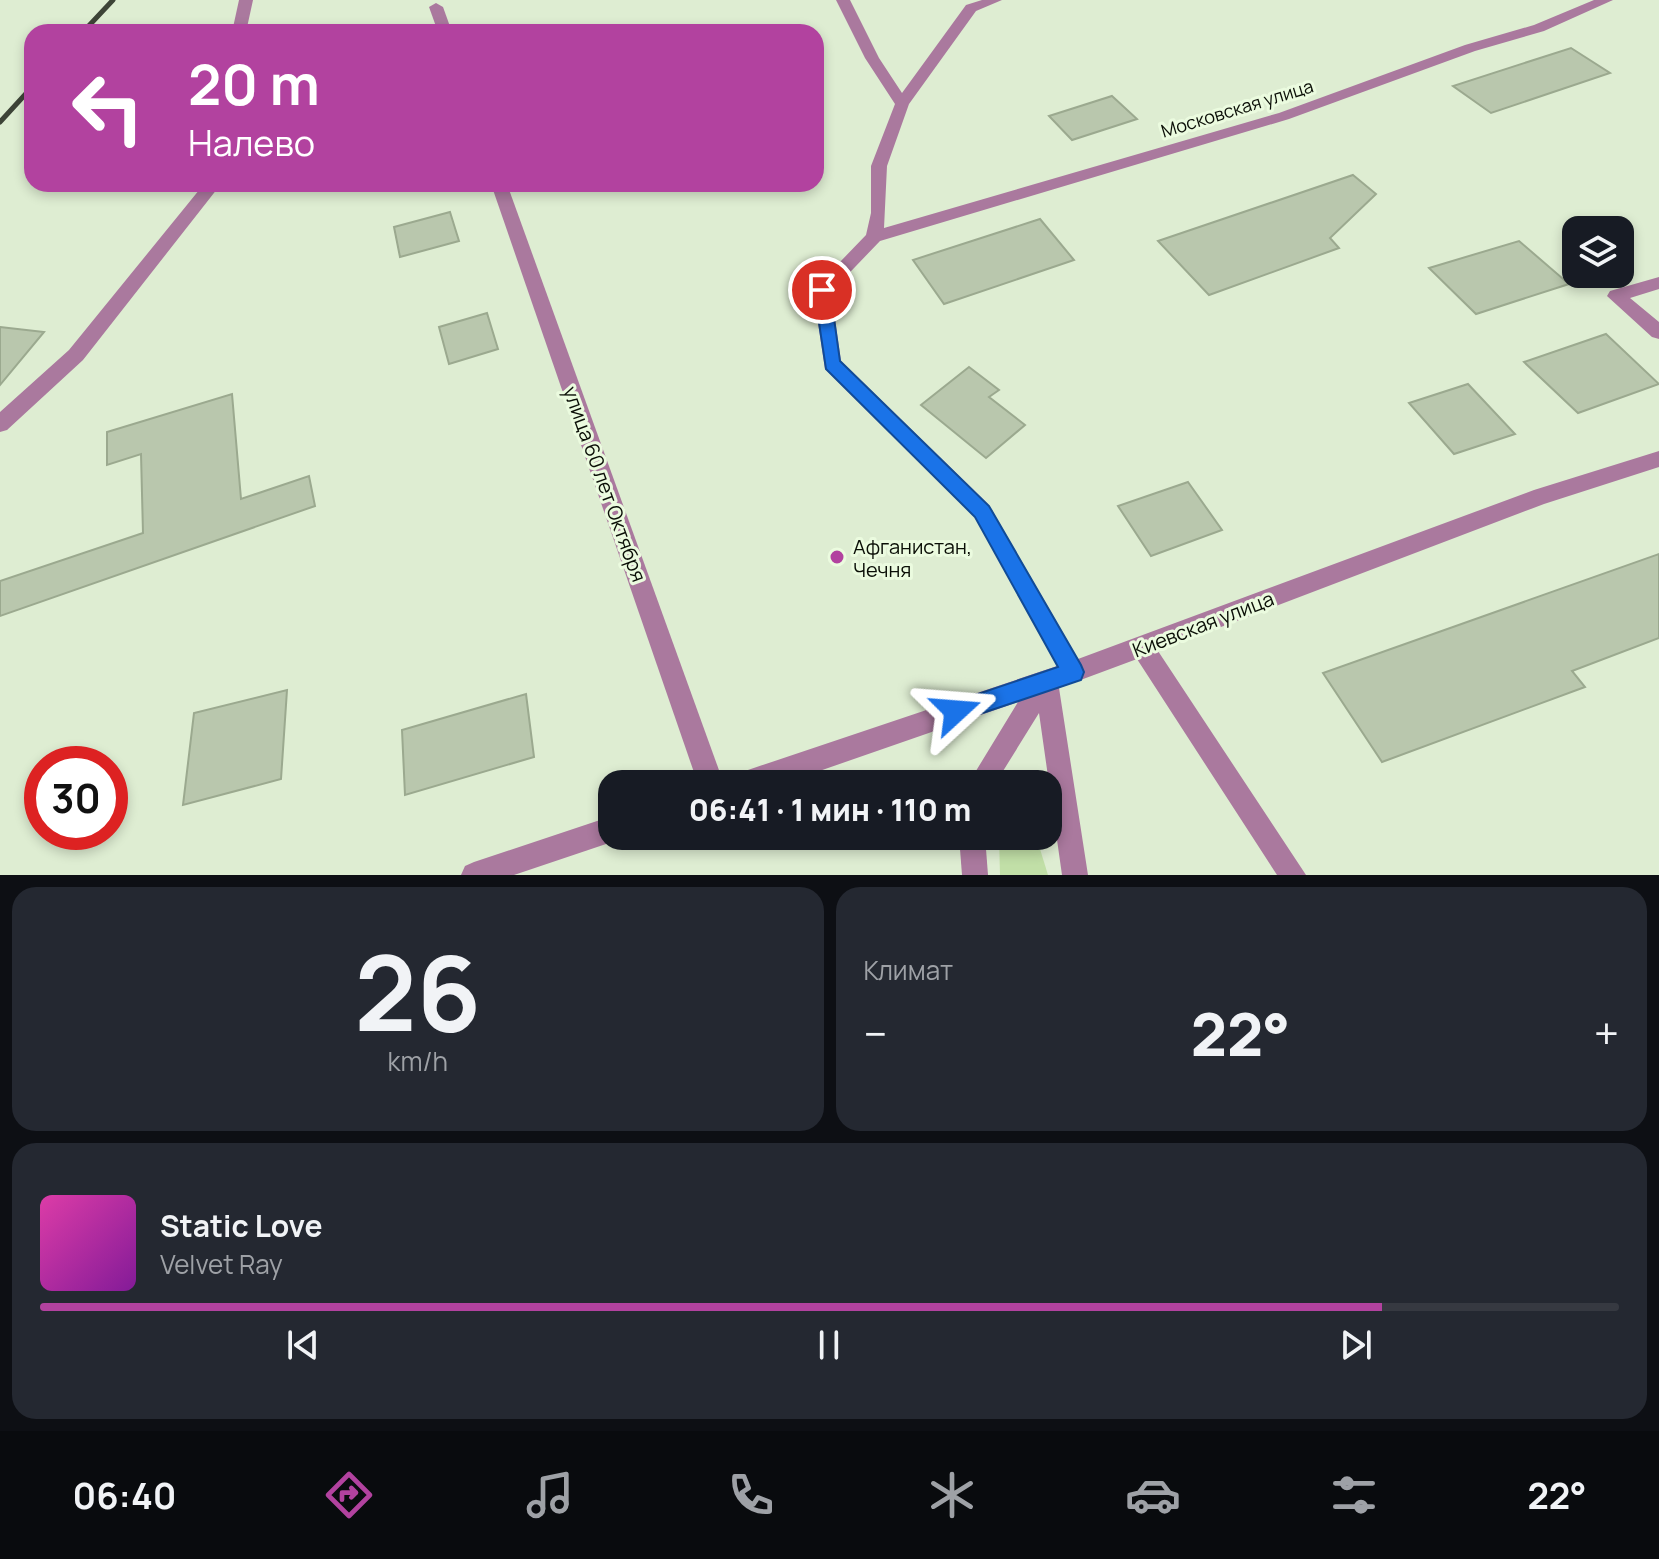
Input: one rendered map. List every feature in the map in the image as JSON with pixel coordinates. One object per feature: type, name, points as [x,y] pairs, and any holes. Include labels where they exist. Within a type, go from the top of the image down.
[{"type":"street","points":[[241,24],[246,0]]},
{"type":"street","points":[[843,0],[872,58],[902,104]]},
{"type":"street","points":[[995,0],[971,8],[902,104],[879,166],[879,213],[874,237],[822,290],[832,364],[982,511],[1073,672]]},
{"type":"street","name":"Московская улица","points":[[874,237],[1284,116],[1470,48],[1539,28],[1606,0]]},
{"type":"street","points":[[436,7],[442,24]]},
{"type":"street","points":[[0,424],[76,355],[207,192]]},
{"type":"street","name":"улица 60 лет Октября","points":[[502,192],[706,770]]},
{"type":"street","points":[[1659,283],[1616,296],[1659,332]]},
{"type":"street","name":"Киевская улица","points":[[786,770],[1142,647],[1541,496],[1659,459]]},
{"type":"street","points":[[1142,647],[1293,875]]},
{"type":"street","points":[[990,770],[1046,680]]},
{"type":"street","points":[[1046,680],[1075,875]]},
{"type":"street","points":[[474,875],[598,834]]},
{"type":"street","points":[[973,850],[975,875]]},
{"type":"green space","points":[[999,850],[1040,850],[1048,875],[1000,875]]},
{"type":"building","points":[[1571,48],[1610,73],[1491,113],[1453,86]]},
{"type":"building","points":[[1112,96],[1137,119],[1072,140],[1049,116]]},
{"type":"building","points":[[1353,175],[1376,194],[1330,238],[1339,248],[1209,295],[1158,241]]},
{"type":"building","points":[[450,212],[459,241],[400,257],[394,227]]},
{"type":"building","points":[[1040,219],[1074,260],[944,304],[913,260]]},
{"type":"building","points":[[1519,241],[1562,278],[1562,286],[1476,314],[1429,268]]},
{"type":"building","points":[[487,313],[498,349],[449,364],[439,327]]},
{"type":"building","points":[[0,327],[44,332],[0,385]]},
{"type":"building","points":[[1606,334],[1659,384],[1578,413],[1524,362]]},
{"type":"building","points":[[969,367],[999,390],[989,397],[1025,425],[986,458],[921,405]]},
{"type":"building","points":[[1468,384],[1515,434],[1454,454],[1409,403]]},
{"type":"building","points":[[232,394],[241,499],[309,476],[315,506],[0,616],[0,581],[143,533],[141,454],[107,465],[107,432]]},
{"type":"building","points":[[1188,482],[1222,530],[1151,556],[1118,506]]},
{"type":"building","points":[[1659,554],[1659,638],[1572,671],[1585,687],[1382,762],[1323,673]]},
{"type":"building","points":[[287,690],[281,779],[183,805],[194,713]]},
{"type":"building","points":[[526,694],[534,757],[405,795],[402,730]]},
{"type":"railway","points":[[90,24],[113,0]]},
{"type":"railway","points":[[0,122],[24,96]]},
{"type":"place","name":"Афганистан, Чечня","points":[[837,557]]},
{"type":"route","points":[[822,290],[832,364],[982,511],[1073,672],[956,711]]}]
